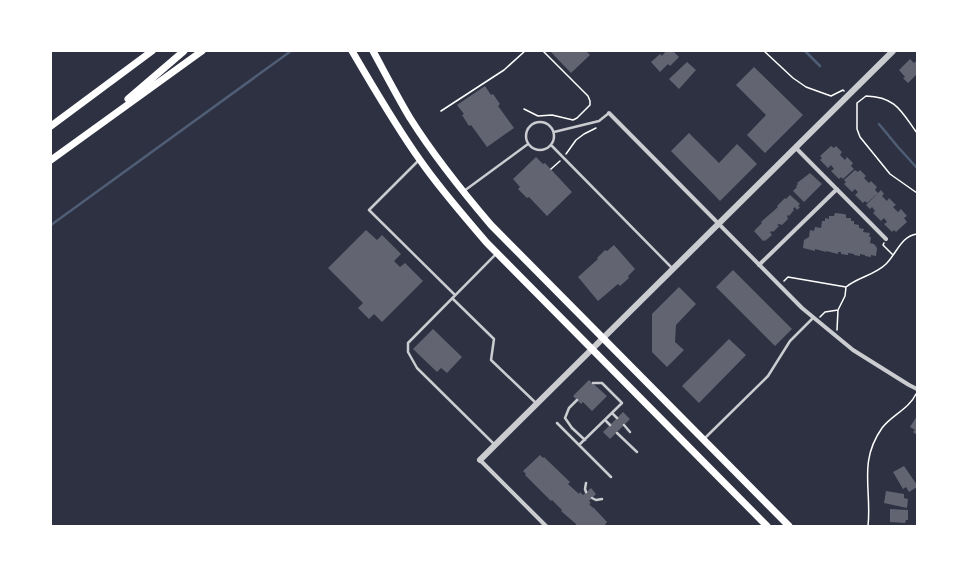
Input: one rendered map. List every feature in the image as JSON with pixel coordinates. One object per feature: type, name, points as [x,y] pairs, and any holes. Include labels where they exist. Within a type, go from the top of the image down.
[{"type":"main road","points":[[51,126],[152,51]]},
{"type":"main road","points":[[90,132],[184,51]]},
{"type":"main road","points":[[51,160],[202,51]]},
{"type":"main road","points":[[352,51],[396,125],[419,160],[448,198],[497,252],[592,350],[767,526]]},
{"type":"main road","points":[[373,51],[411,118],[439,160],[463,192],[491,225],[789,526]]},
{"type":"street","points":[[546,526],[480,460],[893,51]]},
{"type":"street","points":[[608,113],[718,225],[815,319],[852,350],[909,385],[917,388]]},
{"type":"street","points":[[796,148],[886,239]]},
{"type":"street","points":[[759,265],[837,189]]},
{"type":"lane","points":[[554,132],[599,122],[608,113]]},
{"type":"lane","points":[[544,122],[552,127],[554,132],[554,140],[551,146],[545,150],[538,150],[528,144],[526,139],[526,132],[533,124],[544,122]]},
{"type":"lane","points":[[463,192],[528,144]]},
{"type":"lane","points":[[551,146],[673,269]]},
{"type":"lane","points":[[419,160],[369,210],[455,295]]},
{"type":"lane","points":[[496,445],[417,368],[408,352],[408,343],[497,252]]},
{"type":"lane","points":[[452,298],[494,339],[491,360],[538,404]]},
{"type":"lane","points":[[703,440],[768,376],[790,341],[815,319]]},
{"type":"lane","points":[[579,445],[622,403],[602,383],[593,383]]},
{"type":"lane","points":[[577,400],[570,408],[565,418],[572,428],[585,440]]},
{"type":"lane","points":[[612,412],[617,418]]},
{"type":"lane","points":[[605,420],[610,425]]},
{"type":"lane","points":[[557,423],[611,477]]},
{"type":"lane","points":[[624,425],[630,432]]},
{"type":"lane","points":[[617,433],[637,452]]},
{"type":"lane","points":[[586,483],[586,492]]},
{"type":"lane","points":[[592,498],[596,500],[602,499]]},
{"type":"path","points":[[442,111],[504,70],[525,51]]},
{"type":"path","points":[[524,109],[538,116],[552,115],[573,120],[590,105],[588,96],[543,51]]},
{"type":"path","points":[[764,51],[793,78],[806,87],[831,96],[843,90]]},
{"type":"path","points":[[917,133],[897,106],[890,101],[866,96],[857,103],[857,129],[860,137],[890,174],[917,193]]},
{"type":"path","points":[[551,169],[563,157],[576,140],[596,128],[599,122]]},
{"type":"path","points":[[780,286],[788,277],[846,287],[879,270],[885,265],[906,238],[917,234]]},
{"type":"path","points":[[886,249],[893,254]]},
{"type":"path","points":[[837,337],[838,310],[845,296],[846,287]]},
{"type":"path","points":[[815,319],[825,312],[838,310]]},
{"type":"path","points":[[868,526],[869,512],[867,469],[874,441],[883,427],[891,419],[912,403],[917,393]]},
{"type":"building","points":[[550,51],[586,51],[590,55],[571,73]]},
{"type":"building","points":[[666,51],[673,51],[679,57],[670,66],[668,64],[660,72],[651,62],[660,54],[662,56]]},
{"type":"building","points":[[910,59],[914,63],[917,60],[917,74],[908,83],[903,78],[905,77],[899,70]]},
{"type":"building","points":[[687,62],[696,70],[679,89],[669,79]]},
{"type":"building","points":[[754,67],[803,115],[765,153],[747,135],[766,115],[736,85]]},
{"type":"building","points":[[485,86],[500,104],[498,106],[514,128],[487,147],[471,125],[469,126],[462,115],[464,114],[457,105]]},
{"type":"building","points":[[689,133],[719,163],[737,144],[757,164],[720,201],[671,151]]},
{"type":"building","points":[[831,146],[834,148],[836,146],[842,152],[840,155],[845,160],[847,157],[853,163],[851,166],[854,169],[843,179],[841,177],[839,179],[831,171],[834,169],[831,165],[828,168],[820,160],[822,158],[820,156]]},
{"type":"building","points":[[536,157],[543,164],[545,163],[572,192],[547,216],[529,197],[527,198],[518,189],[520,187],[513,179]]},
{"type":"building","points":[[855,170],[858,172],[860,170],[866,176],[864,178],[869,183],[871,181],[877,187],[875,190],[878,193],[867,203],[865,201],[863,203],[855,195],[858,192],[855,189],[852,192],[844,184],[846,182],[844,180]]},
{"type":"building","points":[[810,173],[822,184],[804,202],[793,191],[797,187],[797,183]]},
{"type":"building","points":[[881,190],[884,194],[882,196],[887,201],[889,198],[896,205],[893,207],[898,212],[901,209],[907,216],[904,218],[907,222],[896,232],[894,230],[892,232],[884,224],[887,222],[884,218],[881,221],[873,213],[875,211],[872,207],[870,209],[866,205]]},
{"type":"building","points":[[790,195],[800,204],[798,206],[800,207],[797,210],[795,207],[789,216],[787,216],[788,219],[782,225],[777,225],[779,226],[773,232],[770,232],[772,235],[763,241],[754,231],[785,198],[786,199]]},
{"type":"building","points":[[835,213],[846,215],[846,218],[851,218],[851,221],[854,221],[854,224],[859,225],[859,228],[864,229],[863,232],[870,233],[870,243],[874,244],[877,248],[876,256],[871,255],[871,257],[860,254],[860,256],[848,253],[848,255],[841,254],[841,252],[838,252],[838,254],[803,248],[804,240],[809,237],[810,230],[814,231],[815,227],[821,228],[822,221],[825,221],[825,218],[829,219],[829,216],[834,216]]},
{"type":"building","points":[[366,230],[377,240],[382,235],[401,254],[394,261],[400,267],[405,263],[423,281],[382,322],[374,314],[369,319],[358,308],[363,303],[328,268]]},
{"type":"building","points":[[614,245],[635,269],[628,276],[629,278],[620,286],[618,284],[598,301],[578,277],[598,259],[597,258],[605,250],[607,251]]},
{"type":"building","points":[[733,270],[792,329],[775,346],[716,287]]},
{"type":"building","points":[[679,287],[696,304],[676,325],[675,342],[684,350],[667,367],[652,352],[652,314]]},
{"type":"building","points":[[433,329],[462,357],[447,373],[441,368],[437,372],[413,349]]},
{"type":"building","points":[[729,339],[746,355],[699,403],[682,386]]},
{"type":"building","points":[[589,380],[607,396],[592,411],[583,402],[581,404],[573,396]]},
{"type":"building","points":[[623,412],[630,419],[610,439],[603,432]]},
{"type":"building","points":[[917,416],[917,435],[913,432],[915,430],[910,427]]},
{"type":"building","points":[[540,455],[570,482],[568,484],[579,494],[580,492],[583,495],[591,488],[596,494],[589,501],[591,503],[589,504],[607,522],[604,526],[576,526],[576,524],[561,511],[562,510],[552,500],[551,501],[525,475],[526,474],[523,471]]},
{"type":"building","points":[[904,466],[917,485],[917,487],[909,492],[906,487],[903,489],[893,472]]},
{"type":"building","points":[[886,491],[904,494],[904,498],[908,499],[907,508],[884,503]]},
{"type":"building","points":[[890,509],[908,510],[908,520],[906,520],[905,523],[890,522]]},
{"type":"waterway","points":[[51,225],[291,51]]},
{"type":"waterway","points":[[805,51],[820,66]]},
{"type":"waterway","points":[[879,124],[917,168]]}]
